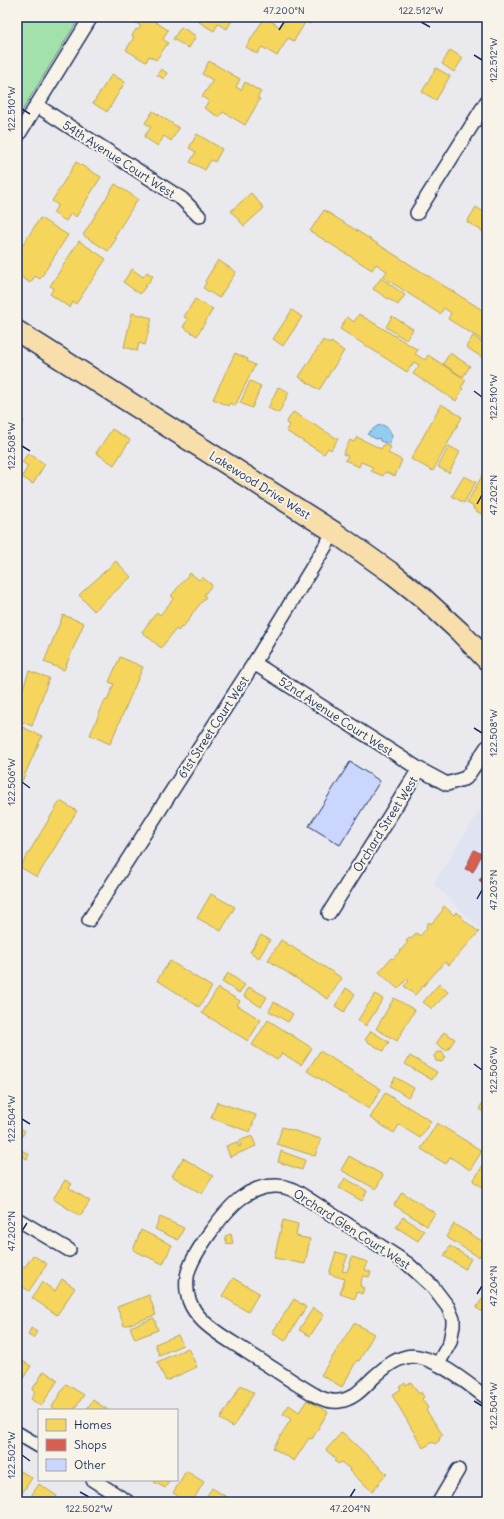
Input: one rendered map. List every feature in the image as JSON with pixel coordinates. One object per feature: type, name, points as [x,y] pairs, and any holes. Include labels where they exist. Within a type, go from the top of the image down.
[{"type":"main road","name":"Lakewood Drive West","points":[[17,331],[334,532],[393,574],[422,597],[459,631],[487,660]]},
{"type":"street","points":[[17,137],[91,17]]},
{"type":"street","points":[[417,213],[487,101]]},
{"type":"street","name":"54th Avenue Court West","points":[[36,105],[182,199],[199,216]]},
{"type":"street","name":"61st Street Court West","points":[[89,920],[254,663],[334,532]]},
{"type":"street","name":"52nd Avenue Court West","points":[[254,663],[419,769]]},
{"type":"street","name":"Orchard Street West","points":[[329,913],[419,769],[447,784],[466,778],[487,747]]},
{"type":"street","name":"Orchard Glen Court West","points":[[438,1364],[450,1342],[453,1319],[448,1307],[432,1286],[408,1264],[305,1197],[287,1188],[275,1186],[260,1189],[246,1195],[234,1204],[210,1234],[189,1270],[187,1284],[189,1302],[202,1320],[211,1328],[265,1364],[322,1398],[336,1401],[350,1398],[386,1367],[404,1357],[417,1356],[438,1364],[487,1398]]},
{"type":"street","points":[[17,1219],[69,1250]]},
{"type":"street","points":[[17,1433],[38,1445]]},
{"type":"street","points":[[443,1501],[458,1470]]},
{"type":"street","points":[[95,1481],[128,1502]]},
{"type":"shaded area","points":[[487,798],[487,935],[433,884]]},
{"type":"green space","points":[[17,17],[80,17],[17,119]]},
{"type":"water","points":[[383,425],[389,429],[392,436],[389,444],[380,441],[379,438],[376,439],[367,434],[377,426]]},
{"type":"building: Homes","points":[[133,17],[155,17],[154,21],[168,30],[163,39],[168,43],[156,60],[149,56],[146,62],[126,50],[134,37],[132,36],[136,29],[138,30],[141,26],[131,20]]},
{"type":"building: Homes","points":[[202,17],[234,17],[227,29],[218,24],[214,31],[199,22]]},
{"type":"building: Homes","points":[[265,17],[280,27],[287,17],[314,17],[310,24],[306,21],[294,41],[288,38],[277,56],[262,47],[257,54],[246,47]]},
{"type":"building: Homes","points":[[181,27],[196,36],[189,48],[173,39]]},
{"type":"building: Homes","points":[[450,50],[463,58],[454,72],[442,64]]},
{"type":"building: Homes","points":[[209,61],[240,79],[236,87],[241,90],[245,82],[261,92],[257,98],[260,99],[245,125],[223,112],[219,117],[204,108],[209,101],[202,97],[213,80],[202,74]]},
{"type":"building: Homes","points":[[436,68],[450,76],[436,100],[422,92]]},
{"type":"building: Homes","points":[[161,69],[167,73],[164,79],[157,75]]},
{"type":"building: Homes","points":[[112,74],[125,82],[107,112],[93,103]]},
{"type":"building: Homes","points":[[153,111],[179,128],[171,141],[164,136],[158,146],[144,137],[151,127],[145,123]]},
{"type":"building: Homes","points":[[197,134],[222,149],[215,162],[211,160],[205,170],[190,162],[196,152],[189,148]]},
{"type":"building: Homes","points":[[76,162],[101,177],[76,217],[71,213],[66,221],[53,213],[58,205],[52,201]]},
{"type":"building: Homes","points":[[115,184],[138,199],[114,237],[116,239],[108,251],[83,235]]},
{"type":"building: Homes","points":[[251,193],[264,208],[244,226],[231,211]]},
{"type":"building: Homes","points":[[476,207],[484,212],[487,207],[487,234],[467,222]]},
{"type":"building: Homes","points":[[324,210],[487,313],[487,343],[448,319],[451,313],[444,308],[440,314],[383,277],[387,271],[376,264],[372,270],[310,231]]},
{"type":"building: Homes","points":[[40,218],[68,235],[40,279],[35,276],[30,283],[17,274],[17,254]]},
{"type":"building: Homes","points":[[79,241],[106,259],[76,304],[73,302],[70,308],[50,294],[54,288],[50,286]]},
{"type":"building: Homes","points":[[218,260],[236,272],[219,298],[203,288],[206,283],[205,281]]},
{"type":"building: Homes","points":[[132,269],[143,277],[147,272],[153,276],[140,294],[123,282]]},
{"type":"building: Homes","points":[[381,278],[405,295],[398,305],[373,289]]},
{"type":"building: Homes","points":[[195,299],[213,309],[197,336],[183,327],[188,319],[184,317]]},
{"type":"building: Homes","points":[[292,310],[302,317],[283,346],[273,339]]},
{"type":"building: Homes","points":[[132,313],[152,318],[145,345],[139,343],[137,351],[124,347]]},
{"type":"building: Homes","points":[[359,314],[418,350],[415,354],[425,360],[428,355],[466,380],[456,401],[413,374],[419,365],[414,362],[407,372],[340,329],[347,317],[354,322]]},
{"type":"building: Homes","points":[[392,316],[413,329],[406,340],[386,327]]},
{"type":"building: Homes","points":[[473,336],[487,346],[486,360],[466,347]]},
{"type":"building: Homes","points":[[323,340],[330,344],[331,342],[344,351],[319,390],[299,377]]},
{"type":"building: Homes","points":[[235,353],[248,359],[247,361],[255,365],[235,406],[230,403],[228,406],[213,399]]},
{"type":"building: Homes","points":[[450,353],[470,366],[463,377],[443,364]]},
{"type":"building: Homes","points":[[250,381],[261,386],[252,408],[240,403]]},
{"type":"building: Homes","points":[[278,387],[289,392],[279,413],[268,408]]},
{"type":"building: Homes","points":[[441,404],[462,417],[433,471],[411,459]]},
{"type":"building: Homes","points":[[293,412],[338,439],[331,450],[328,448],[324,454],[286,431],[289,425],[286,423]]},
{"type":"building: Homes","points":[[17,416],[24,421],[17,432]]},
{"type":"building: Homes","points":[[112,429],[130,440],[114,465],[96,453]]},
{"type":"building: Homes","points":[[357,437],[381,449],[384,444],[391,447],[388,453],[402,460],[395,476],[385,472],[383,476],[371,471],[373,467],[361,462],[359,467],[345,460],[348,456],[343,454],[350,440],[354,442]]},
{"type":"building: Homes","points":[[449,446],[460,452],[449,473],[438,467]]},
{"type":"building: Homes","points":[[28,453],[45,464],[33,484],[22,477],[28,466],[22,462]]},
{"type":"building: Homes","points":[[487,467],[486,517],[473,509],[474,507],[467,503]]},
{"type":"building: Homes","points":[[464,476],[476,482],[464,503],[452,496]]},
{"type":"building: Homes","points":[[116,561],[131,577],[94,611],[79,595]]},
{"type":"building: Homes","points":[[190,573],[199,580],[202,577],[212,585],[204,595],[206,597],[191,615],[192,616],[182,628],[181,627],[178,631],[176,629],[161,648],[142,632],[157,612],[160,615],[174,598],[171,596]]},
{"type":"building: Homes","points":[[63,615],[84,623],[64,670],[44,662]]},
{"type":"building: Homes","points":[[120,657],[143,667],[110,744],[90,735],[105,700],[107,701],[114,684],[109,682]]},
{"type":"building: Homes","points":[[29,671],[49,678],[32,726],[17,720],[17,705]]},
{"type":"building: Homes","points":[[22,727],[42,736],[22,781],[17,779],[17,738]]},
{"type":"building: Homes","points":[[60,801],[77,811],[37,877],[20,867]]},
{"type":"building: Homes","points":[[211,894],[235,907],[221,931],[197,918]]},
{"type":"building: Homes","points":[[444,906],[454,915],[457,912],[465,921],[479,932],[449,965],[445,962],[415,995],[404,986],[409,981],[407,979],[398,989],[379,972],[408,942],[406,941],[409,938],[411,939],[416,933],[420,936],[427,928],[426,926],[429,922],[431,924],[443,910],[442,909]]},
{"type":"building: Homes","points":[[261,935],[270,940],[259,958],[250,952]]},
{"type":"building: Homes","points":[[281,940],[342,978],[328,999],[268,960]]},
{"type":"building: Homes","points":[[170,961],[212,987],[199,1007],[157,980]]},
{"type":"building: Homes","points":[[228,973],[245,985],[239,993],[222,982]]},
{"type":"building: Homes","points":[[439,984],[448,992],[432,1009],[423,1002]]},
{"type":"building: Homes","points":[[249,987],[267,997],[261,1007],[244,996]]},
{"type":"building: Homes","points":[[218,988],[240,1001],[237,1005],[261,1020],[248,1041],[202,1013]]},
{"type":"building: Homes","points":[[346,988],[355,994],[344,1012],[335,1006]]},
{"type":"building: Homes","points":[[375,994],[383,999],[366,1026],[358,1020]]},
{"type":"building: Homes","points":[[394,998],[415,1010],[397,1041],[376,1029]]},
{"type":"building: Homes","points":[[274,1002],[293,1014],[288,1022],[269,1011]]},
{"type":"building: Homes","points":[[268,1020],[312,1048],[301,1065],[282,1053],[277,1060],[252,1045]]},
{"type":"building: Homes","points":[[371,1031],[389,1042],[383,1051],[365,1040]]},
{"type":"building: Homes","points":[[444,1032],[455,1039],[447,1051],[436,1044]]},
{"type":"building: Homes","points":[[320,1051],[381,1089],[369,1109],[307,1071]]},
{"type":"building: Homes","points":[[437,1052],[442,1052],[445,1057],[442,1062],[436,1061],[434,1056]]},
{"type":"building: Homes","points":[[410,1056],[437,1072],[432,1080],[405,1064]]},
{"type":"building: Homes","points":[[395,1077],[414,1088],[408,1097],[390,1086]]},
{"type":"building: Homes","points":[[385,1093],[431,1121],[420,1138],[399,1125],[394,1133],[370,1118]]},
{"type":"building: Homes","points":[[484,1101],[487,1103],[487,1115],[479,1109]]},
{"type":"building: Homes","points":[[217,1102],[256,1115],[250,1132],[211,1118]]},
{"type":"building: Homes","points":[[437,1123],[482,1151],[470,1170],[450,1157],[446,1164],[421,1149]]},
{"type":"building: Homes","points":[[19,1127],[25,1131],[19,1141],[17,1140],[17,1131]]},
{"type":"building: Homes","points":[[282,1127],[321,1139],[315,1156],[277,1144]]},
{"type":"building: Homes","points":[[252,1136],[256,1146],[230,1157],[226,1146],[237,1142],[239,1147],[241,1146],[239,1141]]},
{"type":"building: Homes","points":[[21,1150],[29,1154],[27,1159],[18,1154]]},
{"type":"building: Homes","points":[[281,1151],[305,1160],[302,1170],[278,1162]]},
{"type":"building: Homes","points":[[349,1156],[383,1175],[376,1189],[341,1170]]},
{"type":"building: Homes","points":[[183,1158],[213,1176],[202,1194],[172,1176]]},
{"type":"building: Homes","points":[[487,1159],[487,1190],[473,1181]]},
{"type":"building: Homes","points":[[345,1178],[367,1191],[362,1201],[339,1188]]},
{"type":"building: Homes","points":[[65,1180],[72,1184],[69,1188],[90,1201],[80,1216],[53,1199]]},
{"type":"building: Homes","points":[[402,1192],[435,1213],[427,1226],[394,1205]]},
{"type":"building: Homes","points":[[160,1217],[184,1228],[178,1240],[155,1229]]},
{"type":"building: Homes","points":[[403,1217],[424,1231],[418,1241],[396,1227]]},
{"type":"building: Homes","points":[[283,1220],[298,1224],[296,1236],[310,1239],[305,1264],[274,1258]]},
{"type":"building: Homes","points":[[454,1224],[487,1244],[479,1257],[446,1237]]},
{"type":"building: Homes","points":[[141,1230],[172,1245],[163,1264],[133,1250]]},
{"type":"building: Homes","points":[[231,1234],[233,1243],[227,1244],[225,1236]]},
{"type":"building: Homes","points":[[450,1246],[471,1259],[465,1269],[444,1256]]},
{"type":"building: Homes","points":[[336,1252],[348,1255],[342,1271],[347,1272],[352,1257],[368,1262],[365,1270],[371,1272],[369,1277],[363,1276],[360,1286],[364,1288],[362,1294],[357,1292],[355,1299],[340,1294],[345,1279],[329,1274]]},
{"type":"building: Homes","points":[[33,1255],[47,1264],[29,1291],[17,1283],[17,1262],[25,1267]]},
{"type":"building: Homes","points":[[233,1278],[259,1293],[248,1312],[222,1296]]},
{"type":"building: Homes","points":[[62,1279],[75,1288],[57,1315],[32,1298],[42,1282],[55,1291]]},
{"type":"building: Homes","points":[[149,1295],[156,1315],[124,1326],[117,1307]]},
{"type":"building: Homes","points":[[484,1296],[487,1298],[487,1314],[476,1308]]},
{"type":"building: Homes","points":[[294,1299],[306,1307],[285,1341],[272,1333]]},
{"type":"building: Homes","points":[[313,1308],[324,1315],[310,1336],[299,1330]]},
{"type":"building: Homes","points":[[154,1318],[158,1330],[135,1339],[130,1327]]},
{"type":"building: Homes","points":[[354,1323],[374,1334],[342,1387],[321,1375]]},
{"type":"building: Homes","points":[[31,1328],[37,1332],[33,1338],[28,1335]]},
{"type":"building: Homes","points":[[178,1335],[183,1345],[159,1355],[155,1344]]},
{"type":"building: Homes","points":[[188,1348],[197,1367],[166,1381],[157,1362]]},
{"type":"building: Homes","points":[[17,1358],[31,1366],[20,1383],[17,1381]]},
{"type":"building: Homes","points":[[44,1371],[58,1380],[41,1406],[31,1399],[35,1392],[32,1390]]},
{"type":"building: Homes","points":[[411,1382],[419,1394],[421,1392],[424,1397],[422,1399],[428,1408],[426,1410],[443,1435],[435,1444],[433,1442],[423,1448],[392,1395],[401,1389],[399,1387],[405,1383],[406,1385]]},
{"type":"building: Homes","points":[[66,1384],[84,1395],[75,1409],[55,1409],[52,1407]]},
{"type":"building: Homes","points":[[241,1385],[254,1393],[233,1427],[220,1419]]},
{"type":"building: Homes","points":[[93,1400],[106,1409],[87,1409]]},
{"type":"building: Homes","points":[[307,1400],[328,1412],[312,1439],[309,1438],[294,1461],[273,1448],[291,1419],[283,1414],[289,1405],[299,1412]]},
{"type":"building: Homes","points":[[342,1432],[387,1474],[372,1491],[349,1471],[350,1469],[341,1462],[339,1464],[334,1461],[336,1459],[326,1450]]},
{"type":"building: Homes","points":[[17,1470],[32,1478],[17,1501]]},
{"type":"building: Homes","points":[[186,1471],[204,1482],[192,1502],[185,1498],[184,1500],[173,1493]]},
{"type":"building: Homes","points":[[154,1481],[169,1481],[165,1488]]},
{"type":"building: Homes","points":[[39,1484],[57,1496],[53,1502],[27,1502]]},
{"type":"building: Homes","points":[[212,1488],[230,1499],[228,1502],[203,1502]]},
{"type":"building: Shops","points":[[474,850],[482,854],[473,872],[465,869]]},
{"type":"building: Shops","points":[[487,873],[487,888],[479,880]]},
{"type":"building: Other","points":[[350,762],[380,781],[340,845],[309,826]]}]
